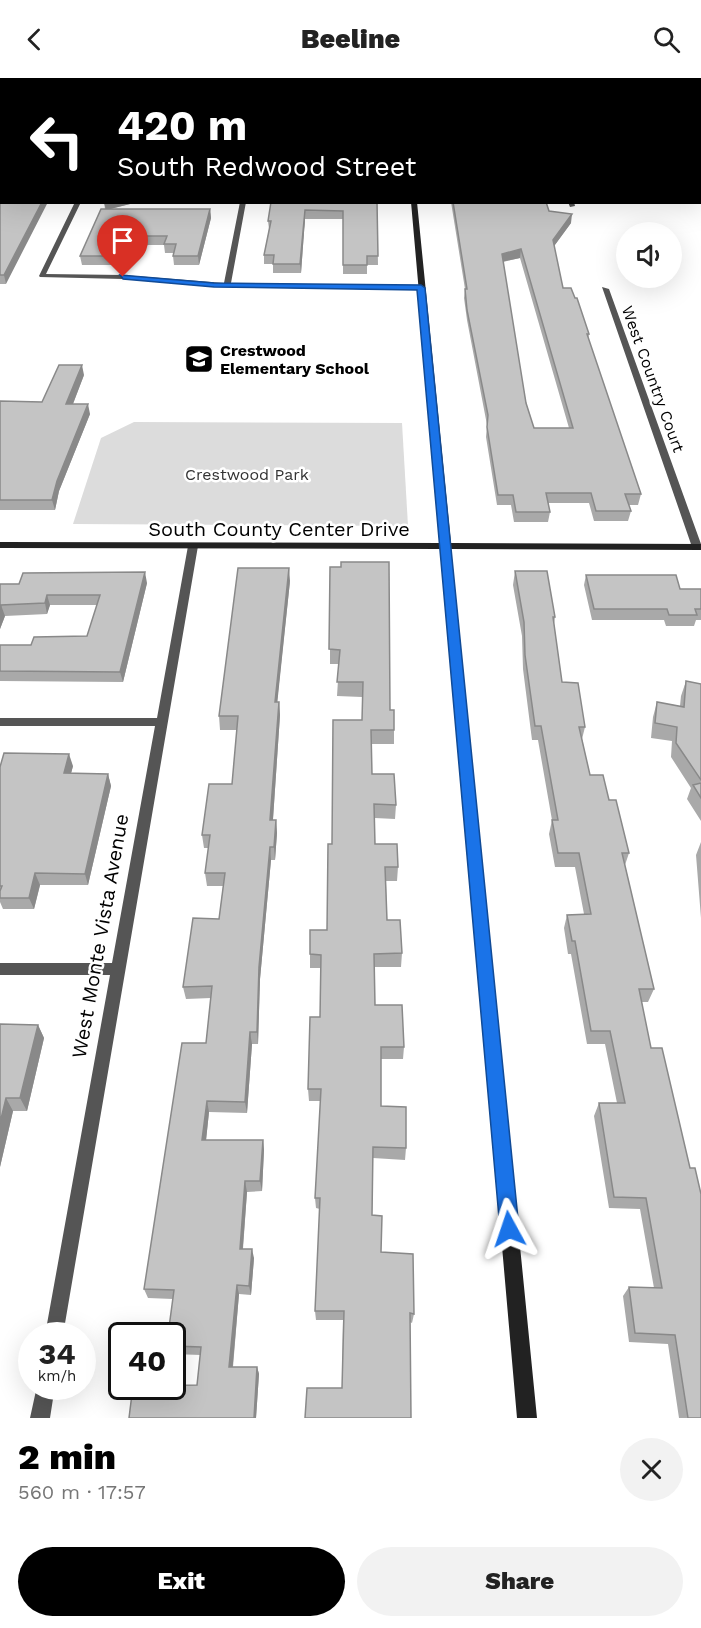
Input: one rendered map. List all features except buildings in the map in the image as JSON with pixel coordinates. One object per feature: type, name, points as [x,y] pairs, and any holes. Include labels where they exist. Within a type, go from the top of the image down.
[{"type":"street","points":[[77,204],[42,276],[123,277],[227,285],[421,288]]},
{"type":"street","points":[[227,285],[243,204]]},
{"type":"street","points":[[414,204],[527,1418]]},
{"type":"street","name":"West Country Court","points":[[605,289],[699,547]]},
{"type":"street","name":"South County Center Drive","points":[[0,545],[699,547]]},
{"type":"street","name":"West Monte Vista Avenue","points":[[56,1322],[160,722],[193,546]]},
{"type":"street","points":[[0,722],[160,722]]},
{"type":"street","points":[[0,969],[117,969]]},
{"type":"street","points":[[40,1418],[43,1400]]},
{"type":"green space","name":"Crestwood Park","points":[[134,422],[402,423],[408,526],[73,524],[101,438]]},
{"type":"place","name":"Crestwood Elementary School","points":[[199,359]]},
{"type":"route","points":[[123,277],[214,285],[421,288],[509,1229]]}]
